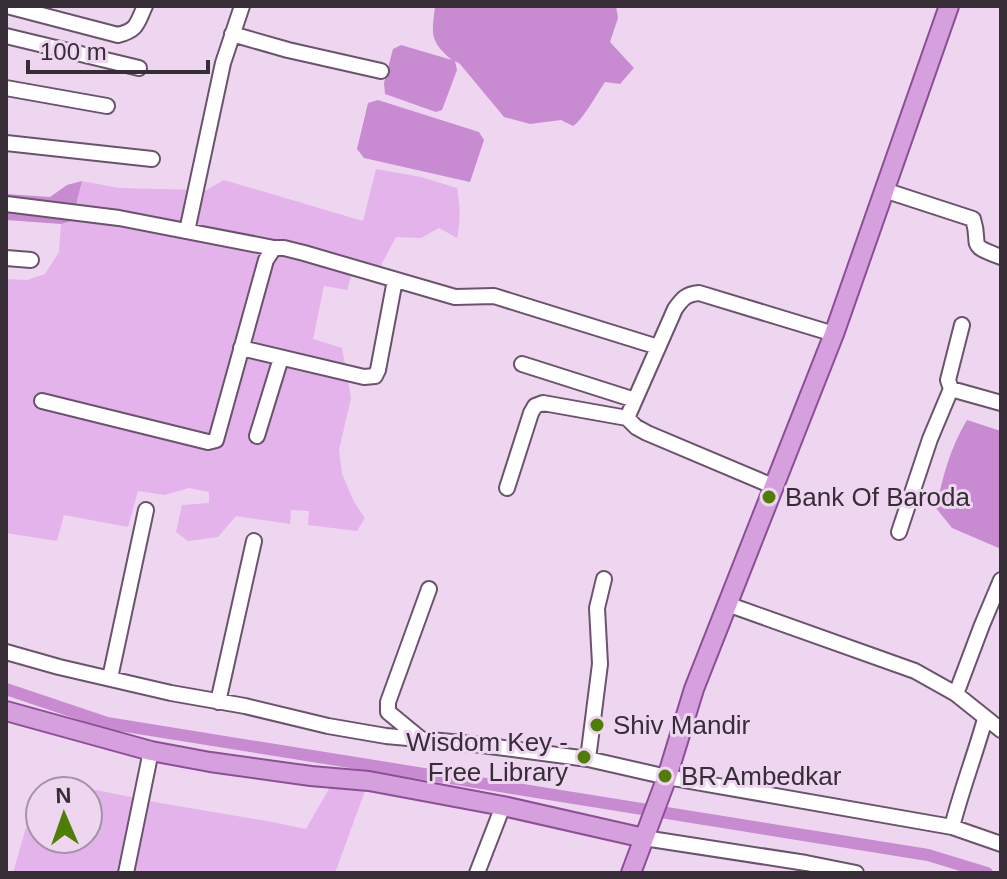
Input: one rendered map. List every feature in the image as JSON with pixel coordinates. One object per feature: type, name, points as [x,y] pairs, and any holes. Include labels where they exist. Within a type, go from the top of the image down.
[{"type":"main road","points":[[631,873],[667,777],[694,689],[834,334],[949,6]]},
{"type":"main road","points":[[6,711],[151,751],[311,776],[369,781],[647,831]]},
{"type":"street","points":[[7,6],[118,35],[130,32],[145,6]]},
{"type":"street","points":[[187,231],[223,63],[242,6]]},
{"type":"street","points":[[232,34],[381,71]]},
{"type":"street","points":[[6,36],[139,68]]},
{"type":"street","points":[[6,88],[107,106]]},
{"type":"street","points":[[6,143],[152,159]]},
{"type":"street","points":[[884,190],[973,219],[975,244],[1001,257]]},
{"type":"street","points":[[6,204],[119,218],[284,248],[455,297],[494,296],[658,347]]},
{"type":"street","points":[[42,401],[212,442],[216,440],[266,260],[274,248]]},
{"type":"street","points":[[6,258],[31,260]]},
{"type":"street","points":[[241,348],[364,377],[375,376],[395,280]]},
{"type":"street","points":[[627,418],[675,309],[689,294],[699,293],[834,334]]},
{"type":"street","points":[[899,532],[930,439],[951,389],[948,380],[962,325]]},
{"type":"street","points":[[257,436],[281,358]]},
{"type":"street","points":[[522,364],[635,400]]},
{"type":"street","points":[[951,389],[1001,403]]},
{"type":"street","points":[[507,488],[531,413],[535,406],[543,403],[627,418],[647,433],[775,487]]},
{"type":"street","points":[[110,678],[146,510]]},
{"type":"street","points":[[218,702],[254,541]]},
{"type":"street","points":[[588,759],[600,664],[597,608],[604,579]]},
{"type":"street","points":[[956,694],[1001,580]]},
{"type":"street","points":[[422,740],[388,712],[388,702],[429,589]]},
{"type":"street","points":[[727,604],[915,671],[956,694],[1001,730]]},
{"type":"street","points":[[6,652],[171,693],[245,706],[328,726],[588,759],[667,777],[952,827],[1001,844]]},
{"type":"street","points":[[952,827],[985,719]]},
{"type":"street","points":[[126,873],[151,751]]},
{"type":"street","points":[[477,873],[503,806]]},
{"type":"street","points":[[647,831],[856,873]]},
{"type":"shaded area","points":[[435,6],[616,6],[618,18],[610,42],[634,68],[620,84],[605,82],[573,126],[561,120],[530,124],[504,117],[455,61],[457,70],[442,110],[436,112],[385,94],[384,83],[393,49],[401,45],[452,60],[439,47],[434,36]]},
{"type":"shaded area","points":[[378,100],[479,132],[484,140],[470,182],[364,158],[357,149],[368,103]]},
{"type":"shaded area","points":[[376,169],[421,177],[457,188],[460,219],[457,238],[439,228],[421,238],[396,237],[379,269],[355,264],[347,290],[324,286],[313,339],[342,348],[351,398],[339,450],[342,474],[365,518],[357,531],[308,525],[309,511],[291,510],[290,524],[236,516],[218,537],[188,541],[176,532],[182,505],[209,503],[209,492],[189,488],[165,495],[138,491],[128,527],[64,515],[57,541],[6,533],[6,279],[27,280],[45,274],[59,252],[61,224],[72,221],[82,181],[119,188],[206,190],[224,180],[363,221]]},
{"type":"shaded area","points":[[82,181],[72,221],[61,224],[6,220],[6,194],[50,197],[67,185]]},
{"type":"shaded area","points":[[967,420],[1001,431],[1001,549],[952,528],[936,508],[948,462]]},
{"type":"shaded area","points":[[334,780],[366,788],[335,873],[13,873],[24,834],[24,855],[104,855],[104,792],[306,829]]},
{"type":"waterway","points":[[6,689],[107,723],[928,855],[987,873]]},
{"type":"place","name":"Bank Of Baroda","points":[[769,497]]},
{"type":"place","name":"Shiv Mandir","points":[[597,725]]},
{"type":"place","name":"Wisdom Key - Free Library","points":[[584,757]]},
{"type":"place","name":"BR Ambedkar","points":[[665,776]]}]
